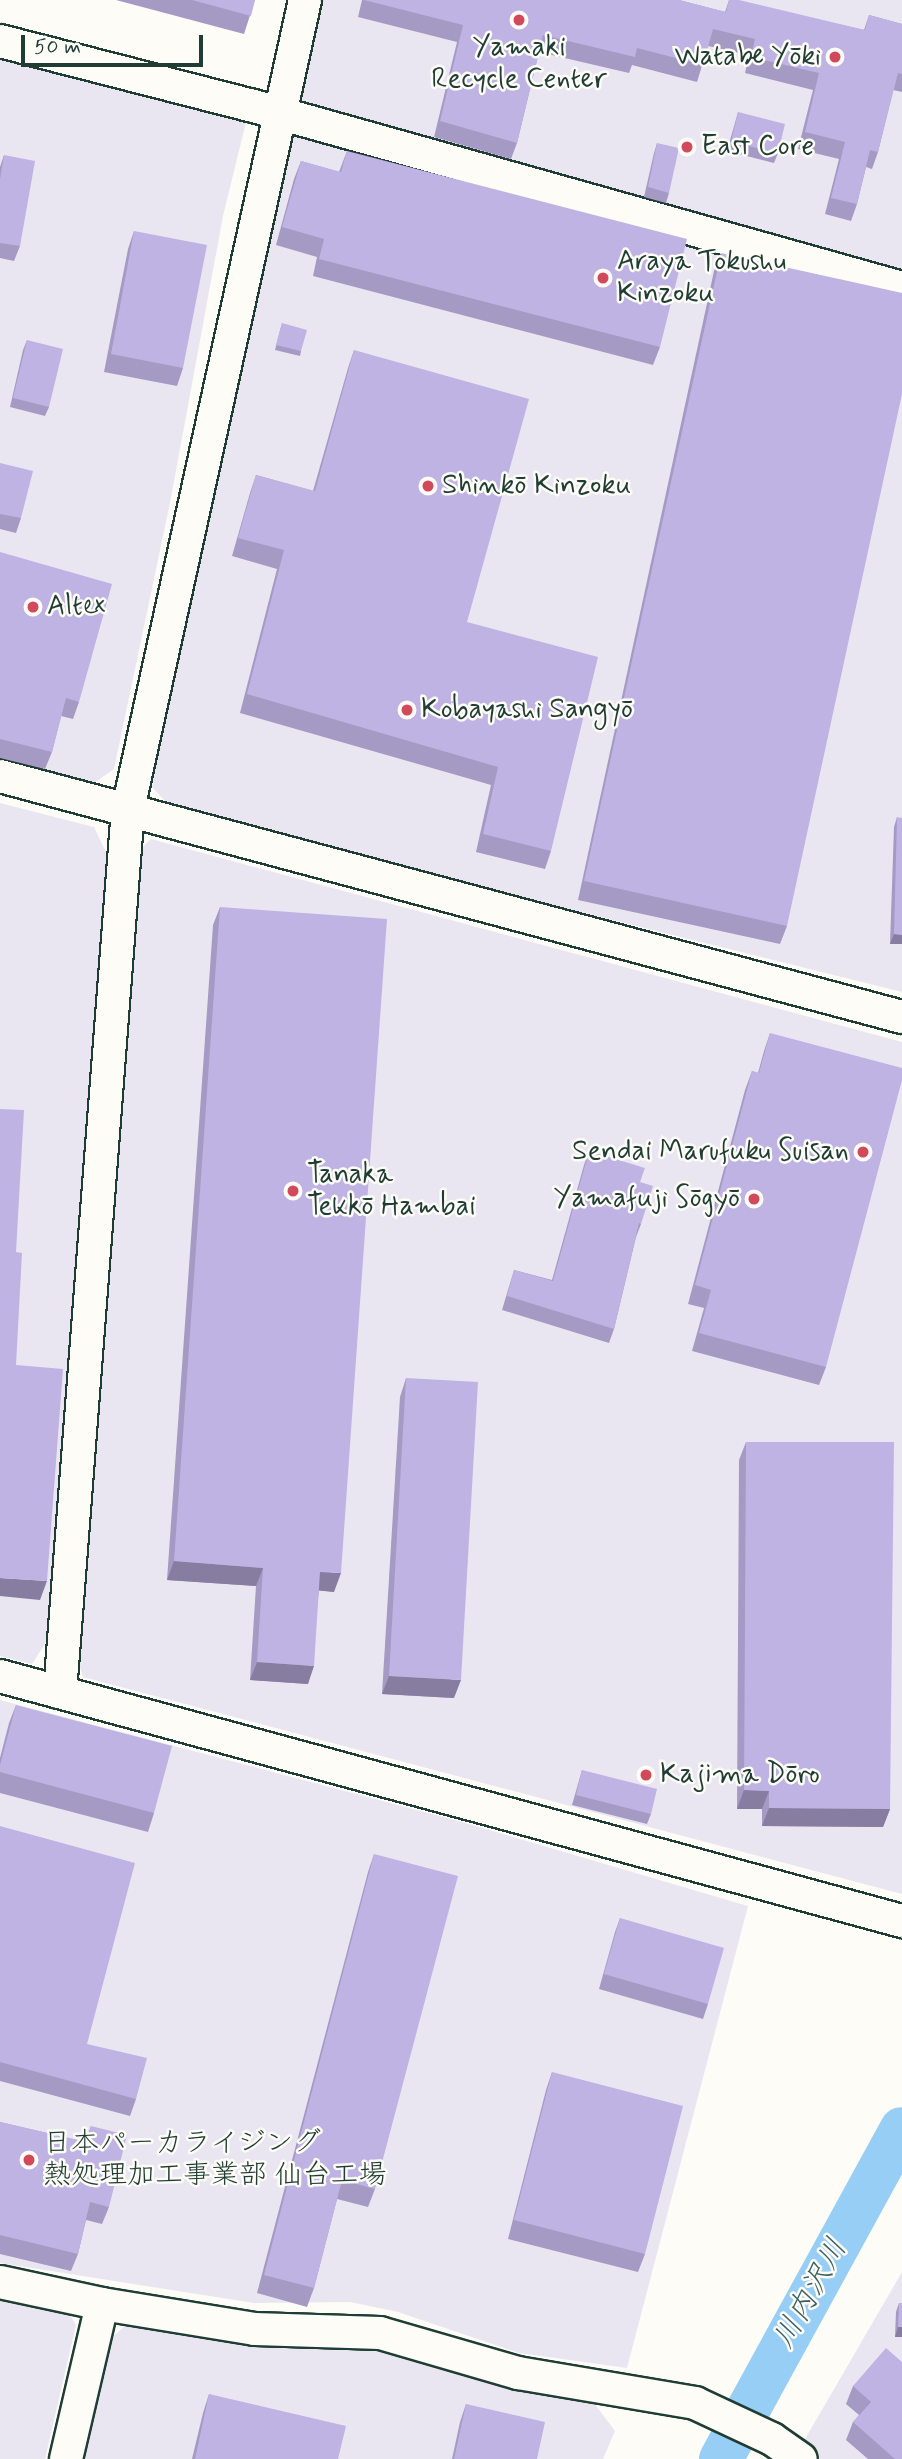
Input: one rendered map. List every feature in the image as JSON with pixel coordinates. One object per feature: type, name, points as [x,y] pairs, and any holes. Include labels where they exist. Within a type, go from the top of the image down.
[{"type":"street","points":[[60,1692],[128,809],[305,0]]},
{"type":"street","points":[[0,41],[281,114],[902,288]]},
{"type":"street","points":[[0,776],[902,1017]]},
{"type":"street","points":[[0,1676],[902,1921]]},
{"type":"street","points":[[0,2281],[102,2304],[255,2329],[380,2333],[518,2373],[704,2405],[772,2439],[801,2459]]},
{"type":"street","points":[[66,2459],[102,2304]]},
{"type":"shaded area","points":[[321,0],[902,0],[902,992],[536,901],[165,801],[152,787],[168,699]]},
{"type":"shaded area","points":[[0,50],[248,114],[223,216],[170,503],[114,769],[94,783],[0,757]]},
{"type":"shaded area","points":[[0,803],[94,827],[107,854],[53,1631],[32,1664],[0,1656]]},
{"type":"shaded area","points":[[151,839],[902,1042],[902,1894],[83,1677],[77,1657],[134,855]]},
{"type":"shaded area","points":[[0,1700],[462,1822],[748,1906],[627,2368],[519,2353],[398,2312],[350,2302],[254,2303],[0,2263]]},
{"type":"shaded area","points":[[902,2272],[902,2459],[794,2459],[794,2458]]},
{"type":"shaded area","points":[[0,2298],[68,2312],[76,2325],[45,2459],[0,2459]]},
{"type":"shaded area","points":[[131,2321],[373,2348],[490,2381],[591,2399],[615,2431],[603,2459],[83,2459],[111,2338]]},
{"type":"building","points":[[192,0],[255,0],[251,16]]},
{"type":"building","points":[[364,0],[679,0],[726,12],[729,0],[739,0],[865,30],[869,15],[902,24],[902,74],[898,73],[878,152],[870,150],[857,204],[831,198],[845,142],[805,132],[819,73],[751,57],[755,39],[713,29],[703,65],[637,48],[635,57],[543,35],[517,143],[440,121],[463,25]]},
{"type":"building","points":[[738,112],[785,124],[778,153],[731,142]]},
{"type":"building","points":[[657,143],[679,148],[669,193],[648,187]]},
{"type":"building","points":[[347,151],[687,239],[660,347],[319,259],[324,239],[282,227],[301,161],[341,172]]},
{"type":"building","points":[[4,155],[35,161],[20,246],[0,243],[0,179]]},
{"type":"building","points":[[134,231],[207,245],[183,368],[111,354]]},
{"type":"building","points":[[721,253],[902,293],[902,394],[787,926],[584,881]]},
{"type":"building","points":[[282,323],[307,330],[301,351],[276,345]]},
{"type":"building","points":[[27,340],[63,349],[49,407],[13,398]]},
{"type":"building","points":[[354,350],[529,399],[467,622],[598,657],[551,851],[483,834],[498,767],[247,694],[284,550],[238,538],[256,475],[315,491]]},
{"type":"building","points":[[0,463],[33,471],[21,518],[0,514]]},
{"type":"building","points":[[0,552],[112,584],[79,702],[66,698],[52,752],[0,739]]},
{"type":"building","points":[[897,817],[902,818],[902,935],[894,934]]},
{"type":"building","points":[[220,907],[387,919],[341,1573],[320,1572],[314,1666],[257,1662],[263,1568],[174,1561]]},
{"type":"building","points":[[770,1033],[902,1068],[902,1080],[826,1367],[699,1333],[711,1290],[695,1285],[752,1071],[759,1073]]},
{"type":"building","points":[[0,1109],[24,1110],[16,1252],[22,1253],[16,1365],[63,1369],[47,1581],[0,1578]]},
{"type":"building","points":[[589,1151],[645,1168],[640,1182],[653,1186],[641,1224],[639,1223],[614,1329],[507,1296],[514,1270],[553,1281]]},
{"type":"building","points":[[406,1378],[478,1382],[461,1680],[389,1676]]},
{"type":"building","points":[[746,1442],[894,1442],[890,1809],[769,1808],[769,1791],[744,1790]]},
{"type":"building","points":[[16,1705],[172,1746],[154,1813],[0,1772]]},
{"type":"building","points":[[582,1770],[657,1789],[651,1814],[576,1795]]},
{"type":"building","points":[[0,1826],[135,1863],[87,2044],[147,2058],[136,2099],[0,2062]]},
{"type":"building","points":[[374,1854],[458,1876],[375,2189],[342,2180],[314,2288],[264,2275]]},
{"type":"building","points":[[620,1918],[724,1948],[708,2004],[604,1974]]},
{"type":"building","points":[[552,2072],[683,2106],[645,2254],[514,2220]]},
{"type":"building","points":[[0,2122],[87,2142],[91,2126],[127,2135],[109,2207],[90,2202],[78,2254],[0,2235]]},
{"type":"building","points":[[899,2303],[902,2303],[902,2327],[898,2327]]},
{"type":"building","points":[[886,2348],[902,2362],[902,2459],[895,2459],[853,2422],[871,2402],[853,2386]]},
{"type":"building","points":[[209,2394],[346,2426],[338,2459],[195,2459]]},
{"type":"building","points":[[466,2404],[545,2422],[537,2459],[454,2459]]},
{"type":"waterway","name":"川内沢川","points":[[721,2459],[902,2129]]},
{"type":"place","name":"Yamaki Recycle Center","points":[[519,20]]},
{"type":"place","name":"Watabe Yōki","points":[[835,57]]},
{"type":"place","name":"East Core","points":[[687,147]]},
{"type":"place","name":"Araya Tokushu Kinzoku","points":[[603,278]]},
{"type":"place","name":"Shinkō Kinzoku","points":[[428,486]]},
{"type":"place","name":"Altex","points":[[33,607]]},
{"type":"place","name":"Kobayashi Sangyō","points":[[407,710]]},
{"type":"place","name":"Sendai Marufuku Suisan","points":[[863,1152]]},
{"type":"place","name":"Tanaka Tekkō Hambai","points":[[293,1191]]},
{"type":"place","name":"Yamafuji Sōgyō","points":[[754,1199]]},
{"type":"place","name":"Kajima Dōro","points":[[646,1775]]},
{"type":"place","name":"日本パーカライジング 熱処理加工事業部 仙台工場","points":[[29,2160]]}]
